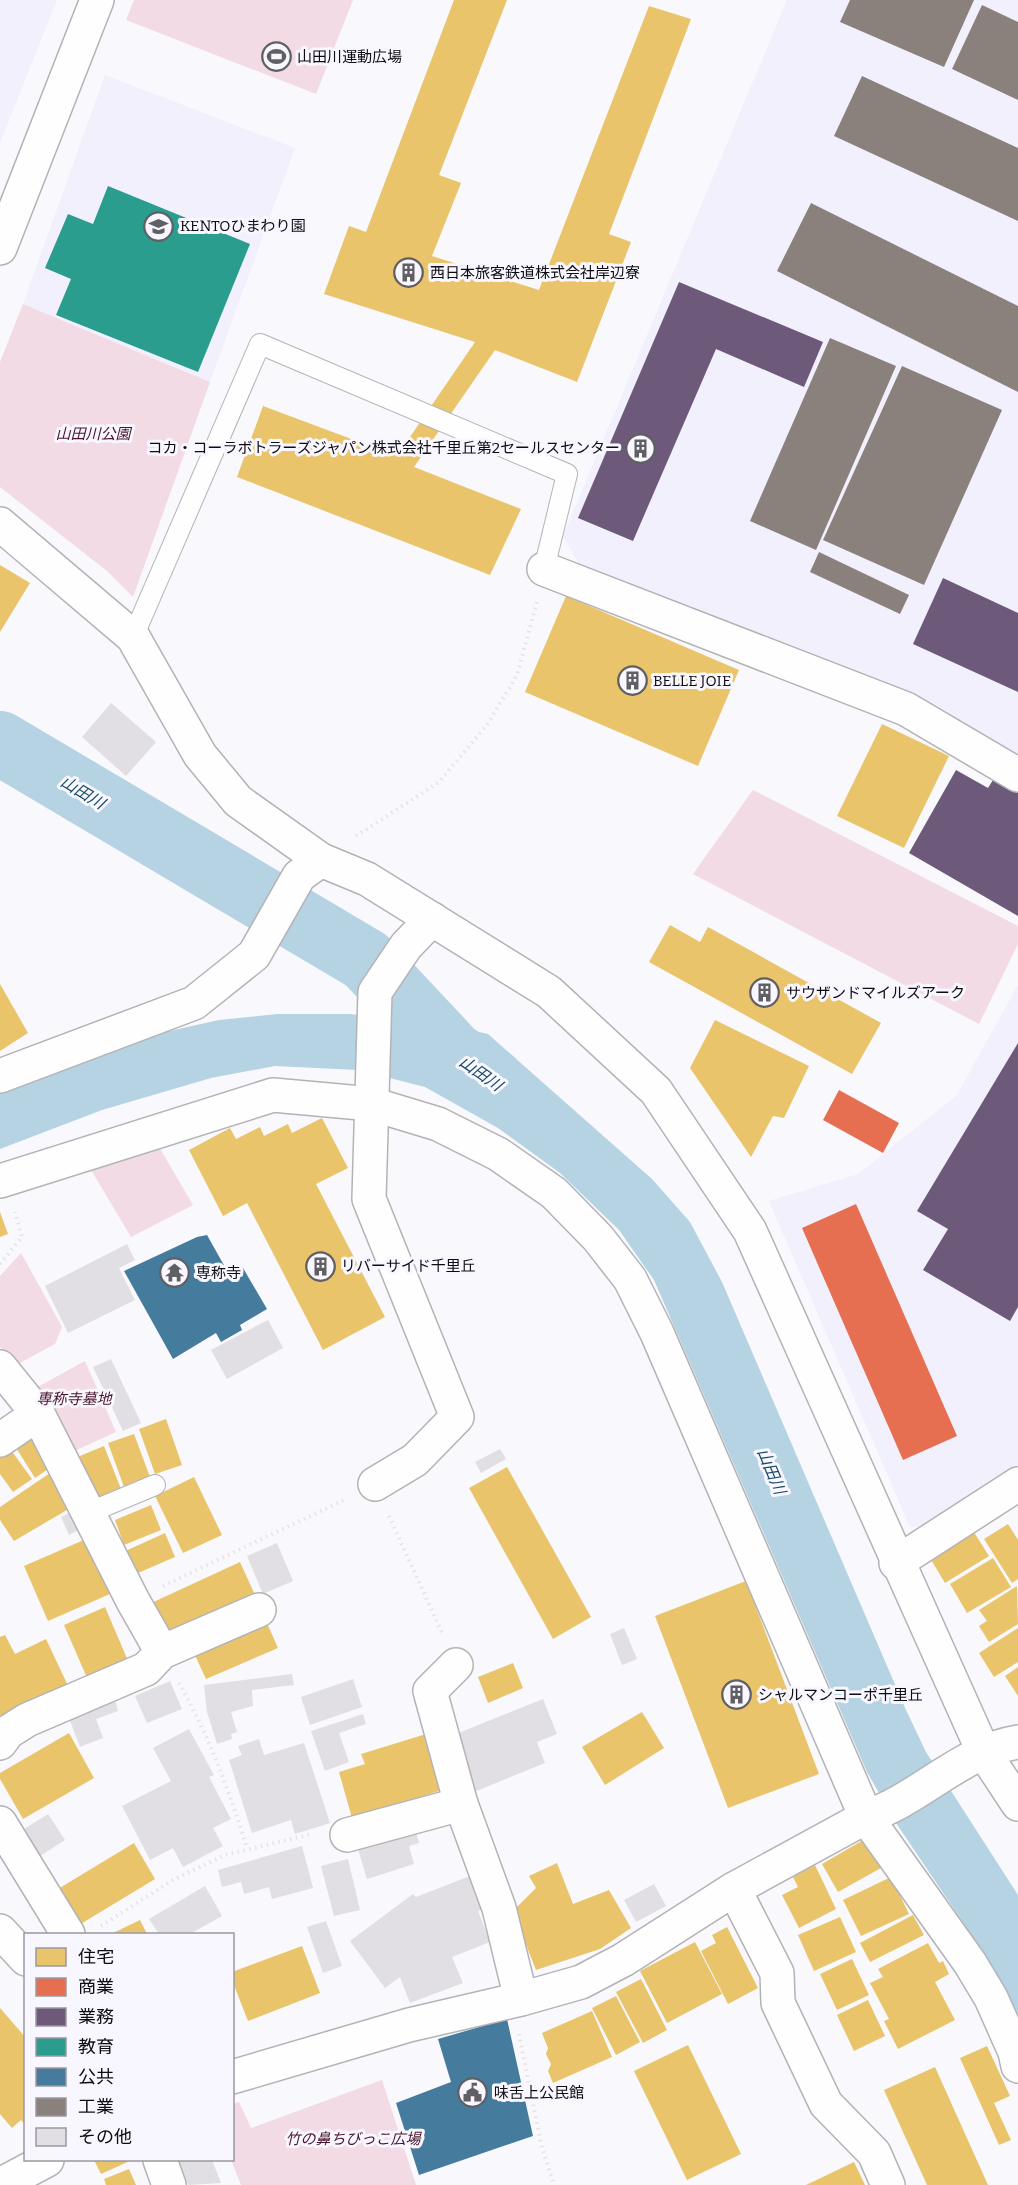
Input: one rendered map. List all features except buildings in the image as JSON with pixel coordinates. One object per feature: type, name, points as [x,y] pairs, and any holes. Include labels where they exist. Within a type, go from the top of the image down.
[{"type":"street","points":[[0,248],[98,0]]},
{"type":"street","points":[[0,524],[133,636],[200,755],[238,801],[321,860],[367,879],[549,992],[656,1091],[750,1231],[896,1563],[969,1759],[1018,1804]]},
{"type":"street","points":[[544,569],[906,709],[1018,775]]},
{"type":"street","points":[[0,1076],[194,1003],[254,955],[299,876],[321,860]]},
{"type":"street","points":[[375,1484],[415,1460],[457,1417],[369,1199],[374,998],[400,956],[432,919]]},
{"type":"street","points":[[2,1180],[273,1095],[372,1100],[438,1124],[498,1154],[554,1193],[598,1238],[630,1279],[875,1813],[991,1998],[1015,2052],[1018,2066]]},
{"type":"street","points":[[0,1367],[38,1414],[133,1601],[162,1652]]},
{"type":"street","points":[[0,1440],[38,1414]]},
{"type":"street","points":[[896,1563],[1018,1484]]},
{"type":"street","points":[[0,1743],[8,1732],[27,1720],[146,1669],[162,1652],[259,1610]]},
{"type":"street","points":[[456,1665],[430,1691],[461,1804],[499,1908],[516,2000]]},
{"type":"street","points":[[234,2076],[409,2025],[581,1982],[623,1960],[734,1890],[969,1759],[1018,1742]]},
{"type":"street","points":[[347,1835],[461,1804]]},
{"type":"street","points":[[0,1823],[83,1931]]},
{"type":"street","points":[[734,1890],[777,1973],[778,2003],[826,2104],[874,2153],[888,2185]]},
{"type":"street","points":[[0,1931],[24,1957]]},
{"type":"street","points":[[0,2185],[46,2161]]},
{"type":"street","points":[[160,2161],[168,2185]]},
{"type":"lane","points":[[133,636],[260,344],[567,474],[544,569]]},
{"type":"lane","points":[[88,1513],[155,1485]]},
{"type":"path","points":[[321,860],[439,782],[487,725],[517,675],[531,628],[544,569]]},
{"type":"path","points":[[0,1264],[22,1237],[2,1180]]},
{"type":"path","points":[[133,1601],[375,1484],[456,1665]]},
{"type":"path","points":[[162,1652],[204,1727],[226,1782],[247,1848]]},
{"type":"path","points":[[83,1931],[173,1880],[225,1855],[247,1848],[343,1828],[347,1835]]},
{"type":"path","points":[[516,2000],[542,2148],[554,2185]]},
{"type":"shaded area","points":[[0,0],[57,0],[0,143]]},
{"type":"shaded area","points":[[787,0],[1018,0],[1018,758],[581,568],[563,536]]},
{"type":"shaded area","name":"KENTOひまわり園","points":[[105,75],[295,148],[210,382],[23,304]]},
{"type":"shaded area","points":[[1018,985],[1018,1466],[928,1526],[910,1527],[769,1201],[858,1174],[957,1095]]},
{"type":"green space","name":"山田川運動広場","points":[[134,0],[353,0],[316,94],[126,20]]},
{"type":"green space","name":"山田川公園","points":[[23,304],[210,382],[133,597],[107,571],[0,487],[0,362]]},
{"type":"green space","points":[[753,790],[1018,926],[1018,944],[979,1024],[693,874]]},
{"type":"green space","points":[[155,1140],[193,1205],[131,1237],[87,1163]]},
{"type":"green space","points":[[21,1253],[62,1327],[55,1344],[18,1364],[0,1347],[0,1276]]},
{"type":"green space","name":"専称寺墓地","points":[[85,1361],[116,1432],[70,1453],[32,1390]]},
{"type":"green space","name":"竹の鼻ちびっこ広場","points":[[382,2080],[416,2185],[241,2185],[231,2161],[234,2161],[234,2104],[239,2102],[251,2128]]},
{"type":"water","points":[[277,1014],[350,1014],[448,1025],[488,1034],[652,1179],[690,1222],[722,1282],[926,1752],[1018,1895],[1018,2017],[993,1967],[896,1823],[867,1772],[654,1280],[619,1230],[560,1173],[498,1128],[425,1087],[358,1070],[275,1066],[211,1078],[102,1110],[0,1149],[0,1092],[147,1036],[219,1020]]},
{"type":"waterway","name":"山田川","points":[[0,743],[366,960],[453,1053],[492,1080]]},
{"type":"place","name":"山田川運動広場","points":[[276,57]]},
{"type":"place","name":"KENTOひまわり園","points":[[159,226]]},
{"type":"place","name":"西日本旅客鉄道株式会社岸辺寮","points":[[409,273]]},
{"type":"place","name":"コカ・コーラボトラーズジャパン株式会社千里丘第2セールスセンター","points":[[641,448]]},
{"type":"place","name":"BELLE JOIE","points":[[632,681]]},
{"type":"place","name":"サウザンドマイルズアーク","points":[[765,993]]},
{"type":"place","name":"リバーサイド千里丘","points":[[320,1266]]},
{"type":"place","name":"専称寺","points":[[175,1273]]},
{"type":"place","name":"シャルマンコーポ千里丘","points":[[737,1695]]},
{"type":"place","name":"味舌上公民館","points":[[473,2093]]}]
